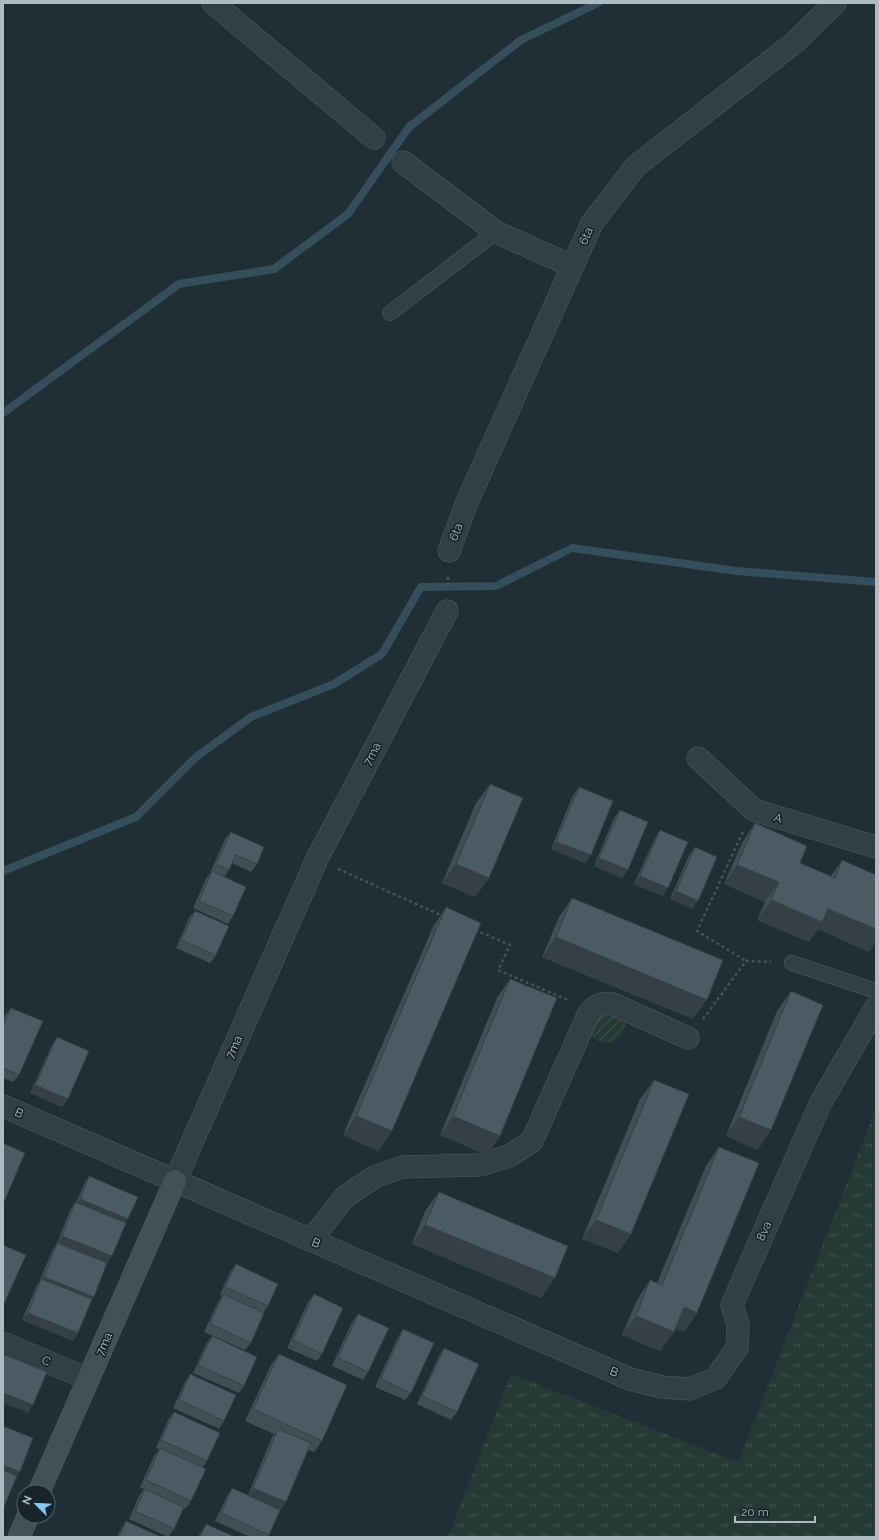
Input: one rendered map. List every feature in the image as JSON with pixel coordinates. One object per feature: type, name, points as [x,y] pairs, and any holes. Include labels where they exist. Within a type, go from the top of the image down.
[{"type":"street","points":[[213,3],[374,138]]},
{"type":"street","name":"6ta","points":[[449,551],[467,502],[592,223],[636,166],[794,43],[835,3]]},
{"type":"street","points":[[403,162],[496,232],[572,266]]},
{"type":"street","name":"7ma","points":[[42,1484],[316,859],[447,611]]},
{"type":"street","name":"A","points":[[698,758],[754,810],[876,847]]},
{"type":"street","points":[[311,1240],[344,1198],[374,1177],[403,1167],[480,1165],[509,1156],[532,1141],[591,1010],[601,1003],[614,1004],[688,1038]]},
{"type":"street","name":"8va","points":[[630,1379],[662,1387],[690,1389],[716,1378],[738,1348],[738,1326],[732,1305],[820,1104],[876,1007]]},
{"type":"street","name":"B","points":[[3,1106],[630,1379]]},
{"type":"street","name":"C","points":[[3,1343],[88,1379]]},
{"type":"street","points":[[19,1537],[25,1524]]},
{"type":"lane","points":[[390,313],[496,232]]},
{"type":"lane","points":[[792,963],[876,991]]},
{"type":"path","points":[[447,611],[449,551]]},
{"type":"path","points":[[754,810],[697,931],[746,961],[792,963]]},
{"type":"path","points":[[316,859],[445,916]]},
{"type":"path","points":[[474,929],[510,945],[498,970],[591,1010]]},
{"type":"path","points":[[688,1038],[746,961]]},
{"type":"green space","points":[[591,1010],[625,1017],[623,1033],[619,1038],[607,1043],[601,1042],[588,1032]]},
{"type":"green space","points":[[876,1108],[876,1537],[448,1537],[511,1374],[738,1462]]},
{"type":"building","points":[[490,784],[523,798],[489,878],[456,864]]},
{"type":"building","points":[[579,787],[613,801],[591,855],[556,842]]},
{"type":"building","points":[[620,810],[648,822],[628,870],[599,858]]},
{"type":"building","points":[[755,823],[807,846],[800,863],[835,878],[842,860],[876,875],[876,929],[828,909],[822,922],[771,900],[779,882],[737,865]]},
{"type":"building","points":[[660,830],[688,842],[668,888],[640,876]]},
{"type":"building","points":[[231,832],[264,847],[257,864],[236,855],[229,870],[216,864]]},
{"type":"building","points":[[695,847],[717,857],[698,901],[676,891]]},
{"type":"building","points":[[212,871],[246,887],[233,916],[199,901]]},
{"type":"building","points":[[572,898],[723,960],[707,1000],[556,937]]},
{"type":"building","points":[[446,907],[481,923],[392,1131],[356,1116]]},
{"type":"building","points":[[195,911],[229,926],[216,955],[181,940]]},
{"type":"building","points":[[510,979],[557,998],[500,1136],[453,1116]]},
{"type":"building","points":[[791,991],[823,1005],[771,1130],[739,1117]]},
{"type":"building","points":[[11,1008],[43,1021],[19,1075],[3,1068],[3,1025]]},
{"type":"building","points":[[57,1037],[89,1051],[68,1099],[35,1085]]},
{"type":"building","points":[[654,1080],[689,1094],[631,1234],[596,1220]]},
{"type":"building","points":[[3,1143],[25,1153],[4,1202],[3,1201]]},
{"type":"building","points":[[719,1147],[759,1163],[697,1313],[684,1307],[674,1332],[636,1316],[650,1280],[662,1285]]},
{"type":"building","points":[[89,1176],[138,1197],[128,1219],[80,1199]]},
{"type":"building","points":[[439,1192],[568,1246],[555,1278],[425,1225]]},
{"type":"building","points":[[75,1202],[126,1223],[112,1256],[62,1236]]},
{"type":"building","points":[[57,1243],[107,1263],[94,1297],[44,1277]]},
{"type":"building","points":[[3,1245],[26,1255],[4,1304],[3,1304]]},
{"type":"building","points":[[236,1264],[278,1284],[268,1306],[225,1287]]},
{"type":"building","points":[[41,1279],[92,1299],[78,1333],[28,1313]]},
{"type":"building","points":[[223,1294],[264,1313],[251,1343],[210,1324]]},
{"type":"building","points":[[314,1294],[343,1308],[322,1354],[293,1340]]},
{"type":"building","points":[[358,1314],[389,1328],[368,1372],[338,1358]]},
{"type":"building","points":[[403,1329],[434,1343],[411,1393],[381,1379]]},
{"type":"building","points":[[212,1336],[257,1357],[244,1386],[198,1365]]},
{"type":"building","points":[[444,1348],[479,1364],[457,1412],[422,1396]]},
{"type":"building","points":[[3,1354],[47,1372],[33,1405],[3,1393]]},
{"type":"building","points":[[279,1354],[347,1385],[322,1441],[253,1409]]},
{"type":"building","points":[[190,1374],[236,1395],[224,1421],[179,1400]]},
{"type":"building","points":[[174,1412],[220,1433],[207,1461],[161,1440]]},
{"type":"building","points":[[3,1426],[33,1438],[20,1472],[3,1465]]},
{"type":"building","points":[[278,1429],[311,1443],[286,1502],[253,1488]]},
{"type":"building","points":[[160,1448],[206,1469],[191,1501],[146,1480]]},
{"type":"building","points":[[3,1470],[17,1476],[3,1509]]},
{"type":"building","points":[[232,1488],[280,1510],[269,1535],[221,1513]]},
{"type":"building","points":[[145,1489],[184,1507],[174,1529],[135,1511]]},
{"type":"building","points":[[126,1521],[161,1537],[119,1537]]},
{"type":"building","points":[[206,1524],[233,1536],[233,1537],[200,1537]]},
{"type":"waterway","points":[[3,413],[179,284],[274,269],[348,214],[409,127],[521,40],[598,3]]},
{"type":"waterway","points":[[3,871],[136,817],[195,758],[251,717],[334,684],[382,654],[421,587],[496,586],[572,548],[737,571],[876,582]]}]
